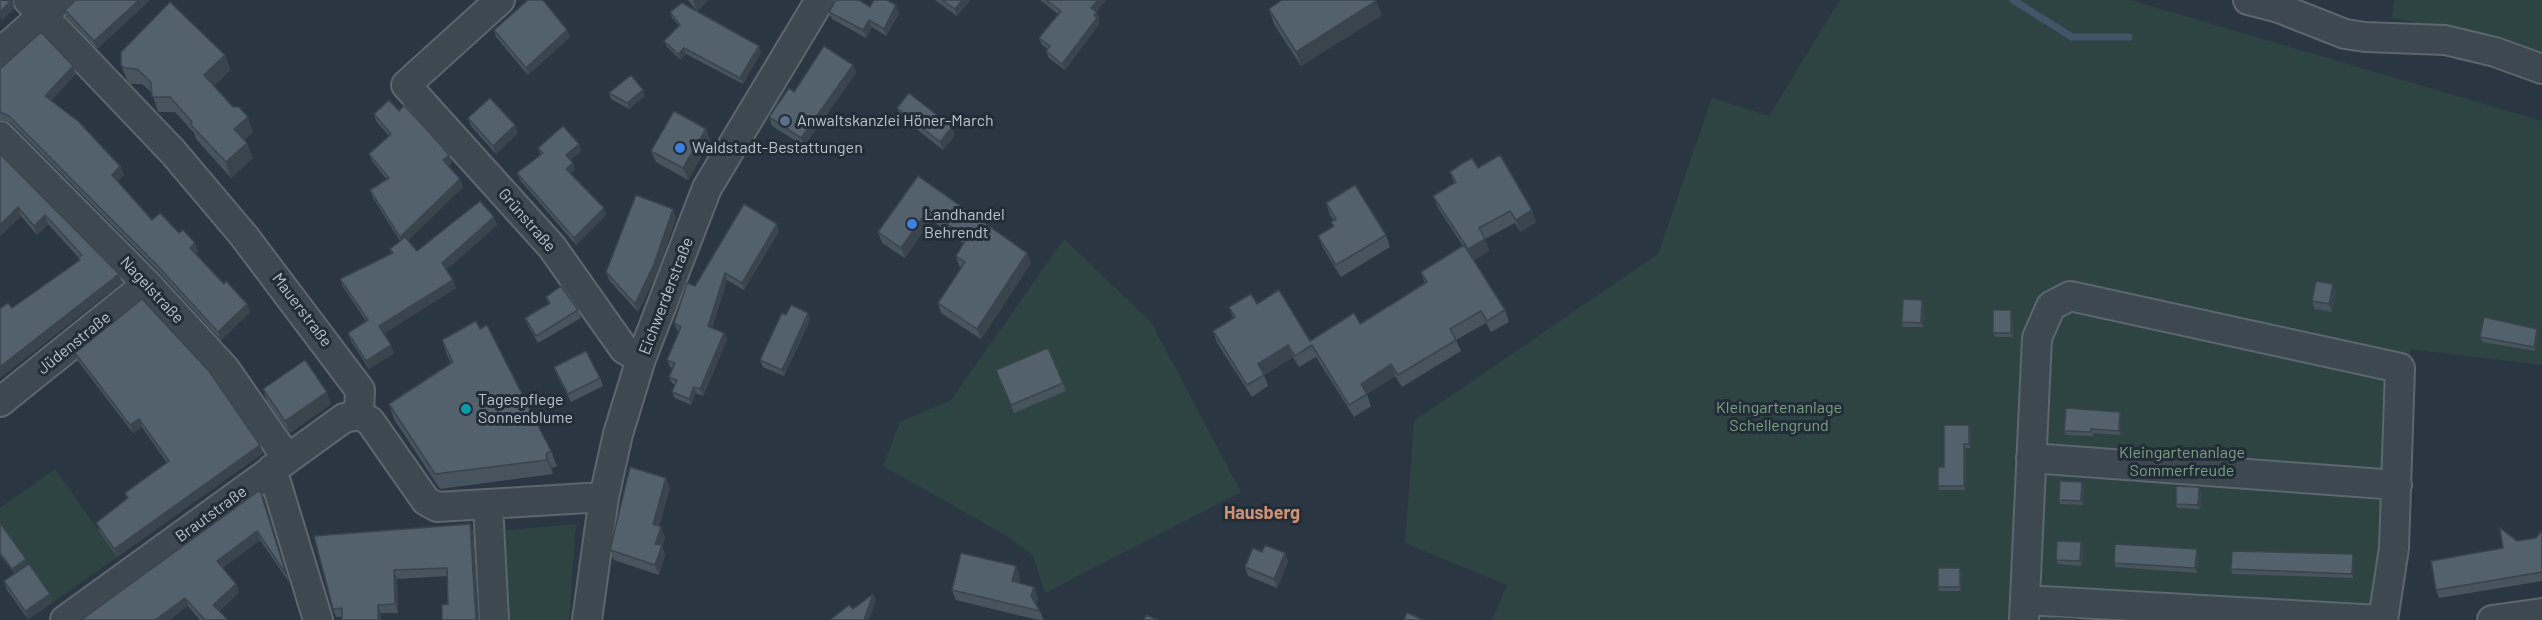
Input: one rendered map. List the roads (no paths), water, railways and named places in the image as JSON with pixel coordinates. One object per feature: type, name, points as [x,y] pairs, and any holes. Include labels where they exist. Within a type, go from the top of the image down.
[{"type":"street","name":"Grünstraße","points":[[500,0],[406,85],[552,248],[624,349],[641,359]]},
{"type":"street","points":[[2248,0],[2279,8],[2345,34],[2445,40],[2495,52],[2542,69]]},
{"type":"street","name":"Eichwerderstraße","points":[[587,620],[604,497],[618,434],[641,359],[707,188],[817,1]]},
{"type":"street","points":[[0,53],[44,5]]},
{"type":"street","name":"Mauerstraße","points":[[44,5],[244,236],[360,390],[359,415]]},
{"type":"street","name":"Nagelstraße","points":[[0,136],[147,284],[225,369],[279,463],[318,620]]},
{"type":"street","name":"Jüdenstraße","points":[[0,402],[147,284]]},
{"type":"street","points":[[2070,296],[2400,368],[2397,485],[2394,548],[2381,620],[2024,610],[2037,338],[2051,306],[2070,296]]},
{"type":"street","points":[[359,415],[370,421],[426,501],[437,507],[604,497]]},
{"type":"street","name":"Brautstraße","points":[[66,620],[279,463],[345,417],[359,415]]},
{"type":"street","points":[[2031,458],[2397,485]]},
{"type":"street","points":[[488,505],[494,620]]},
{"type":"street","points":[[2492,620],[2542,613]]},
{"type":"waterway","points":[[2013,0],[2072,37],[2129,37]]},
{"type":"place","name":"Anwaltskanzlei Höner-March","points":[[785,121]]},
{"type":"place","name":"Waldstadt-Bestattungen","points":[[680,148]]},
{"type":"place","name":"Landhandel Behrendt","points":[[912,224]]},
{"type":"place","name":"Tagespflege Sonnenblume","points":[[466,409]]},
{"type":"district","name":"Hausberg","points":[[1262,513]]},
{"type":"park label","name":"Kleingartenanlage Schellengrund","points":[[1779,417]]},
{"type":"park label","name":"Kleingartenanlage Sommerfreude","points":[[2182,462]]}]
